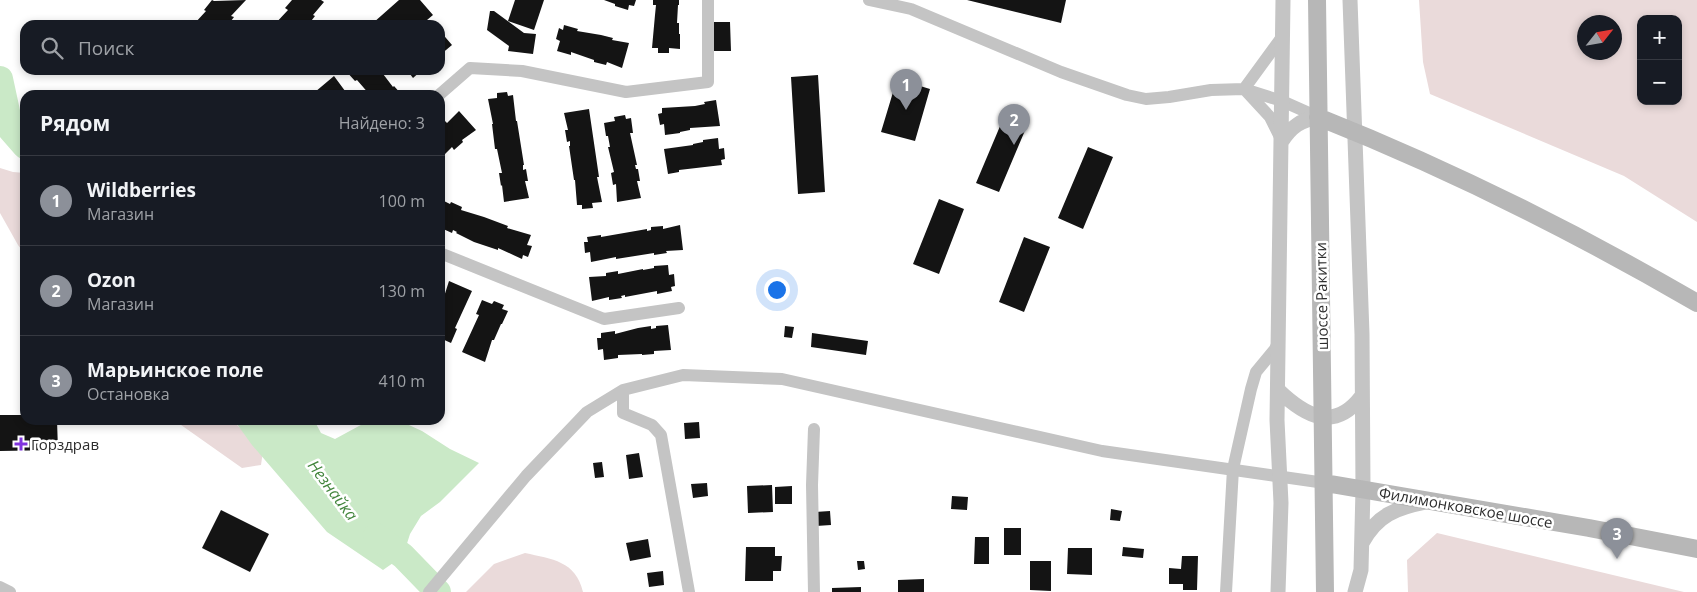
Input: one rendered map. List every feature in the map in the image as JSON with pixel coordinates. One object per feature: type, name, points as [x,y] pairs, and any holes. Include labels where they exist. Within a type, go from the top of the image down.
[{"type":"main road","name":"шоссе Ракитки","points":[[1317,0],[1325,592]]},
{"type":"main road","points":[[1318,117],[1476,185],[1630,264],[1697,303]]},
{"type":"main road","name":"Филимонковское шоссе","points":[[1325,483],[1589,528],[1697,549]]},
{"type":"street","points":[[445,90],[470,68],[522,71],[626,92],[708,82],[708,0]]},
{"type":"street","points":[[869,0],[911,9],[1061,72],[1126,95],[1146,98],[1169,97],[1211,90],[1244,89],[1282,101],[1318,117]]},
{"type":"street","points":[[1278,592],[1281,503],[1277,420],[1284,0]]},
{"type":"street","points":[[1350,0],[1362,334],[1361,570],[1355,592]]},
{"type":"street","points":[[1244,89],[1282,37]]},
{"type":"street","points":[[1244,89],[1270,118],[1282,140]]},
{"type":"street","points":[[1282,140],[1288,131],[1301,121],[1318,117]]},
{"type":"street","points":[[445,255],[604,319],[679,308]]},
{"type":"street","points":[[1226,592],[1233,469],[1256,372],[1279,341]]},
{"type":"street","name":"Филимонковское шоссе","points":[[429,592],[526,476],[587,412],[624,390],[683,375],[782,379],[1102,451],[1325,483]]},
{"type":"street","points":[[624,390],[623,413],[652,425],[660,435],[689,592]]},
{"type":"street","points":[[1278,390],[1299,408],[1311,414],[1324,417],[1343,414],[1352,408],[1361,397]]},
{"type":"street","points":[[814,429],[812,485],[814,592]]},
{"type":"street","points":[[1361,544],[1369,531],[1382,518],[1403,507],[1429,501]]},
{"type":"street","points":[[0,587],[10,592]]},
{"type":"shaded area","points":[[1419,0],[1697,0],[1697,222],[1624,176],[1430,94],[1423,62]]},
{"type":"shaded area","points":[[0,168],[20,173],[20,248],[0,213]]},
{"type":"shaded area","points":[[181,425],[237,425],[263,451],[261,465],[242,468]]},
{"type":"shaded area","points":[[1437,533],[1684,592],[1408,592],[1407,560]]},
{"type":"shaded area","points":[[525,553],[562,563],[575,574],[583,592],[466,592],[494,564]]},
{"type":"water","points":[[238,425],[317,425],[321,433],[335,439],[361,425],[409,425],[450,449],[479,463],[440,502],[421,516],[410,534],[403,556],[383,570],[327,532],[252,445]]},
{"type":"building","points":[[212,0],[246,0],[231,16],[234,17],[232,20],[198,20],[206,11],[204,10]]},
{"type":"building","points":[[292,0],[321,0],[324,2],[313,15],[315,16],[312,20],[279,20],[288,10],[285,8]]},
{"type":"building","points":[[399,0],[420,0],[433,15],[427,20],[376,20]]},
{"type":"building","points":[[515,0],[544,0],[534,30],[508,21]]},
{"type":"building","points":[[604,0],[636,0],[634,6],[629,5],[628,10]]},
{"type":"building","points":[[653,0],[679,0],[677,23],[679,23],[680,49],[669,48],[669,53],[658,53],[658,48],[652,48],[656,5],[653,5]]},
{"type":"building","points":[[967,0],[1066,0],[1061,23]]},
{"type":"building","points":[[490,11],[494,11],[524,33],[536,34],[533,54],[508,51],[509,46],[487,30]]},
{"type":"building","points":[[713,22],[730,22],[731,51],[713,51]]},
{"type":"building","points":[[564,25],[578,29],[577,31],[629,43],[622,68],[607,62],[606,65],[594,62],[594,60],[571,52],[571,55],[557,51],[560,41],[556,39],[559,28],[563,30]]},
{"type":"building","points":[[445,37],[452,45],[445,51]]},
{"type":"building","points":[[350,75],[384,75],[398,90],[366,90],[357,80],[355,81]]},
{"type":"building","points":[[818,75],[825,192],[798,194],[791,77]]},
{"type":"building","points":[[334,76],[344,90],[317,90]]},
{"type":"building","points":[[897,79],[930,89],[915,141],[881,132]]},
{"type":"building","points":[[507,92],[508,96],[513,95],[524,165],[523,170],[526,169],[528,181],[525,181],[529,198],[504,202],[499,173],[502,173],[497,149],[495,149],[488,99],[497,98],[497,93]]},
{"type":"building","points":[[716,100],[720,126],[690,128],[690,130],[680,133],[665,135],[664,124],[660,125],[658,114],[662,113],[662,108],[695,106]]},
{"type":"building","points":[[589,109],[602,202],[592,203],[593,208],[582,209],[582,205],[577,205],[569,146],[570,141],[567,142],[565,130],[568,130],[564,113]]},
{"type":"building","points":[[459,111],[476,130],[462,140],[463,142],[454,150],[452,147],[445,154],[445,121],[447,123]]},
{"type":"building","points":[[1006,112],[1029,121],[999,192],[976,183]]},
{"type":"building","points":[[625,115],[626,119],[631,118],[633,133],[630,133],[637,165],[635,165],[636,169],[638,169],[640,181],[637,181],[641,198],[617,202],[616,184],[613,185],[611,173],[614,172],[608,147],[610,147],[604,123],[615,121],[614,117]]},
{"type":"building","points":[[718,138],[719,149],[724,148],[725,159],[721,160],[722,165],[679,170],[679,172],[668,174],[664,149],[693,145],[703,142],[703,140]]},
{"type":"building","points":[[1088,147],[1113,157],[1083,229],[1058,218]]},
{"type":"building","points":[[939,199],[964,209],[939,274],[913,264]]},
{"type":"building","points":[[445,202],[462,207],[461,210],[508,226],[507,228],[531,235],[527,245],[532,246],[528,257],[523,255],[522,259],[498,248],[498,250],[474,242],[453,230],[452,233],[445,230]]},
{"type":"building","points":[[680,225],[683,250],[616,259],[616,257],[591,262],[590,252],[585,253],[584,242],[588,242],[587,237],[601,235],[601,237],[647,229],[647,231],[651,230],[651,227],[663,226],[663,229]]},
{"type":"building","points":[[1024,237],[1050,247],[1024,312],[999,302]]},
{"type":"building","points":[[668,265],[669,275],[674,274],[675,286],[671,287],[672,291],[657,294],[657,291],[625,297],[625,295],[621,296],[622,298],[609,300],[609,297],[592,301],[589,277],[606,276],[606,273],[618,271],[618,274]]},
{"type":"building","points":[[449,281],[472,291],[455,328],[457,329],[451,343],[445,340],[445,294]]},
{"type":"building","points":[[482,300],[492,304],[494,301],[504,305],[502,309],[508,311],[494,340],[492,340],[485,362],[462,352],[479,315],[476,314]]},
{"type":"building","points":[[668,325],[671,350],[654,351],[654,354],[618,355],[618,358],[604,360],[603,349],[598,350],[597,338],[601,338],[601,333],[615,331],[615,334],[638,328],[651,326],[651,329],[656,328],[656,326]]},
{"type":"building","points":[[785,326],[794,327],[792,338],[784,337]]},
{"type":"building","points":[[812,333],[868,341],[866,355],[811,347]]},
{"type":"building","points":[[0,415],[20,415],[20,425],[57,425],[58,450],[0,451]]},
{"type":"building","points":[[699,422],[700,438],[685,439],[684,423]]},
{"type":"building","points":[[639,453],[643,477],[629,479],[626,455]]},
{"type":"building","points":[[602,462],[604,477],[595,478],[593,463]]},
{"type":"building","points":[[707,483],[708,496],[693,498],[691,484]]},
{"type":"building","points":[[772,485],[773,512],[748,513],[747,486]]},
{"type":"building","points":[[792,486],[792,504],[775,504],[775,487]]},
{"type":"building","points":[[952,496],[968,497],[967,510],[951,509]]},
{"type":"building","points":[[1111,509],[1122,511],[1120,521],[1110,520]]},
{"type":"building","points":[[221,510],[269,534],[250,572],[202,548]]},
{"type":"building","points":[[830,511],[831,525],[816,526],[815,512]]},
{"type":"building","points":[[1004,528],[1021,528],[1021,555],[1004,555]]},
{"type":"building","points":[[975,537],[989,537],[989,564],[974,564]]},
{"type":"building","points":[[648,539],[651,557],[630,561],[626,543]]},
{"type":"building","points":[[746,547],[775,547],[775,556],[782,556],[781,571],[773,571],[773,581],[745,581]]},
{"type":"building","points":[[1123,547],[1144,549],[1143,558],[1122,556]]},
{"type":"building","points":[[1068,548],[1092,548],[1092,575],[1067,574]]},
{"type":"building","points":[[1182,556],[1198,556],[1197,590],[1183,590],[1183,584],[1169,584],[1169,568],[1181,569]]},
{"type":"building","points":[[857,561],[864,561],[865,569],[858,570]]},
{"type":"building","points":[[1030,561],[1051,561],[1051,591],[1030,590]]},
{"type":"building","points":[[663,571],[664,585],[649,587],[647,573]]},
{"type":"building","points":[[924,579],[924,592],[898,592],[898,580]]},
{"type":"building","points":[[861,587],[861,592],[832,592],[832,588]]},
{"type":"waterway","name":"Незнайка","points":[[0,79],[11,130],[20,140]]},
{"type":"waterway","name":"Незнайка","points":[[376,536],[403,556],[438,592]]},
{"type":"place","name":"Wildberries","points":[[906,110]]},
{"type":"place","name":"Ozon","points":[[1014,145]]},
{"type":"place","name":"Горздрав","points":[[21,444]]},
{"type":"place","name":"Марьинское поле","points":[[1617,559]]}]
